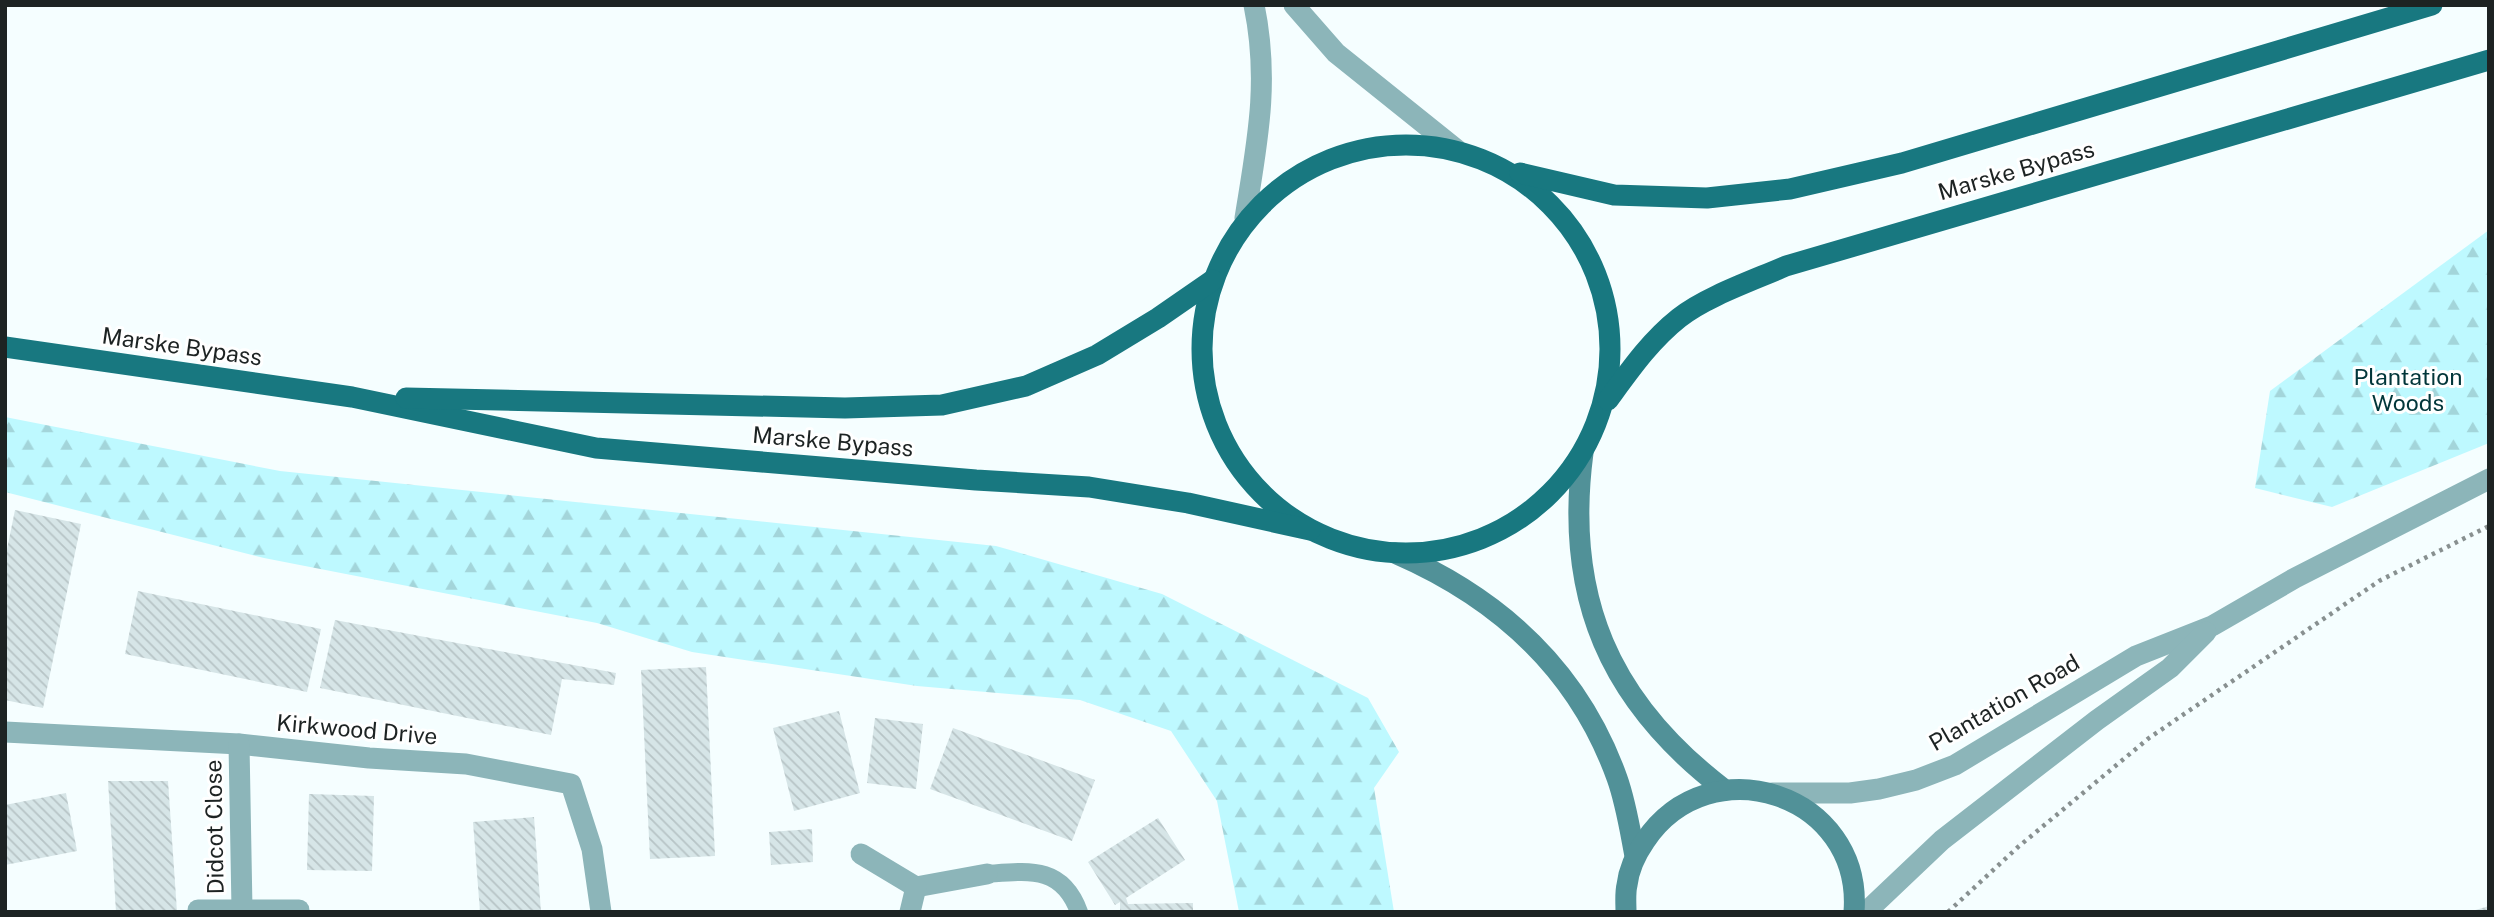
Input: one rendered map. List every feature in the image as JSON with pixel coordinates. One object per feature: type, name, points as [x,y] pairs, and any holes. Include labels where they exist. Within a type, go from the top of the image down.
[{"type":"main road","name":"Marske Bypass","points":[[1508,171],[1614,195],[1707,198],[1790,189],[1902,163],[2432,5]]},
{"type":"main road","name":"Marske Bypass","points":[[1603,406],[1646,349],[1680,316],[1730,290],[1786,267],[2489,60]]},
{"type":"main road","points":[[1583,453],[1548,496],[1503,529],[1450,548],[1395,553],[1351,546],[1310,530],[1276,506],[1246,477],[1223,442],[1208,404],[1201,362],[1203,320],[1213,280],[1223,256],[1245,218],[1281,186],[1312,166],[1383,145],[1457,150],[1508,171],[1556,208],[1575,232],[1590,258],[1601,286],[1611,336],[1609,376],[1603,406],[1583,453],[1578,490],[1580,553],[1590,603],[1601,638],[1640,708],[1693,766],[1725,789]]},
{"type":"main road","name":"Marske Bypass","points":[[352,397],[845,408],[942,405],[1026,386],[1097,355],[1213,280]]},
{"type":"main road","name":"Marske Bypass","points":[[5,347],[352,397],[596,448],[1088,487],[1188,503],[1310,530]]},
{"type":"main road","points":[[1395,553],[1444,576],[1501,614],[1531,642],[1558,673],[1581,705],[1601,741],[1628,816],[1635,856]]},
{"type":"main road","points":[[1626,912],[1626,886],[1635,856],[1657,824],[1688,801],[1725,789],[1772,793],[1795,802],[1815,816],[1831,833],[1844,854],[1852,876],[1854,912]]},
{"type":"street","points":[[1245,218],[1263,85],[1254,5]]},
{"type":"street","points":[[1294,5],[1336,54],[1457,150]]},
{"type":"street","name":"Plantation Road","points":[[1772,793],[1850,793],[1879,789],[1955,765],[2136,656],[2212,626],[2295,578],[2489,479]]},
{"type":"street","name":"Plantation Road","points":[[1866,912],[1942,840],[2097,720],[2171,668],[2212,626]]},
{"type":"street","name":"Kirkwood Drive","points":[[5,732],[239,744],[369,758],[466,764],[571,784],[592,849],[601,912]]},
{"type":"street","name":"Didcot Close","points":[[239,744],[242,909]]},
{"type":"street","points":[[861,854],[916,887],[987,874]]},
{"type":"street","points":[[910,912],[916,887]]},
{"type":"street","name":"Didcot Close","points":[[198,910],[299,910]]},
{"type":"lane","points":[[987,874],[1032,871],[1060,881],[1076,903],[1079,912]]},
{"type":"path","points":[[1948,912],[2018,847],[2148,738],[2379,581],[2489,526]]},
{"type":"green space","name":"Plantation Woods","points":[[2489,230],[2489,443],[2332,507],[2255,488],[2270,391]]},
{"type":"green space","points":[[5,417],[280,471],[996,546],[1162,594],[1368,698],[1399,752],[1374,788],[1394,912],[1239,912],[1217,801],[1171,731],[1080,700],[917,686],[692,652],[597,623],[264,558],[5,492]]},
{"type":"building","points":[[15,510],[81,524],[43,708],[5,700],[5,559]]},
{"type":"building","points":[[138,591],[321,629],[307,692],[125,654]]},
{"type":"building","points":[[335,620],[616,673],[614,685],[562,679],[551,735],[320,688]]},
{"type":"building","points":[[706,667],[715,856],[650,859],[641,670]]},
{"type":"building","points":[[839,711],[860,793],[794,811],[773,728]]},
{"type":"building","points":[[875,718],[923,724],[916,789],[867,783]]},
{"type":"building","points":[[953,728],[1095,780],[1072,841],[930,789]]},
{"type":"building","points":[[108,781],[168,781],[177,912],[116,912]]},
{"type":"building","points":[[66,793],[77,851],[5,865],[5,805]]},
{"type":"building","points":[[309,794],[374,796],[372,871],[307,870]]},
{"type":"building","points":[[534,817],[541,912],[480,912],[473,822]]},
{"type":"building","points":[[1158,818],[1185,860],[1126,898],[1128,904],[1193,903],[1193,912],[1120,912],[1120,902],[1115,905],[1088,862]]},
{"type":"building","points":[[812,829],[813,862],[771,865],[769,832]]},
{"type":"building","points":[[2489,906],[2489,912],[2472,912],[2472,911]]}]
